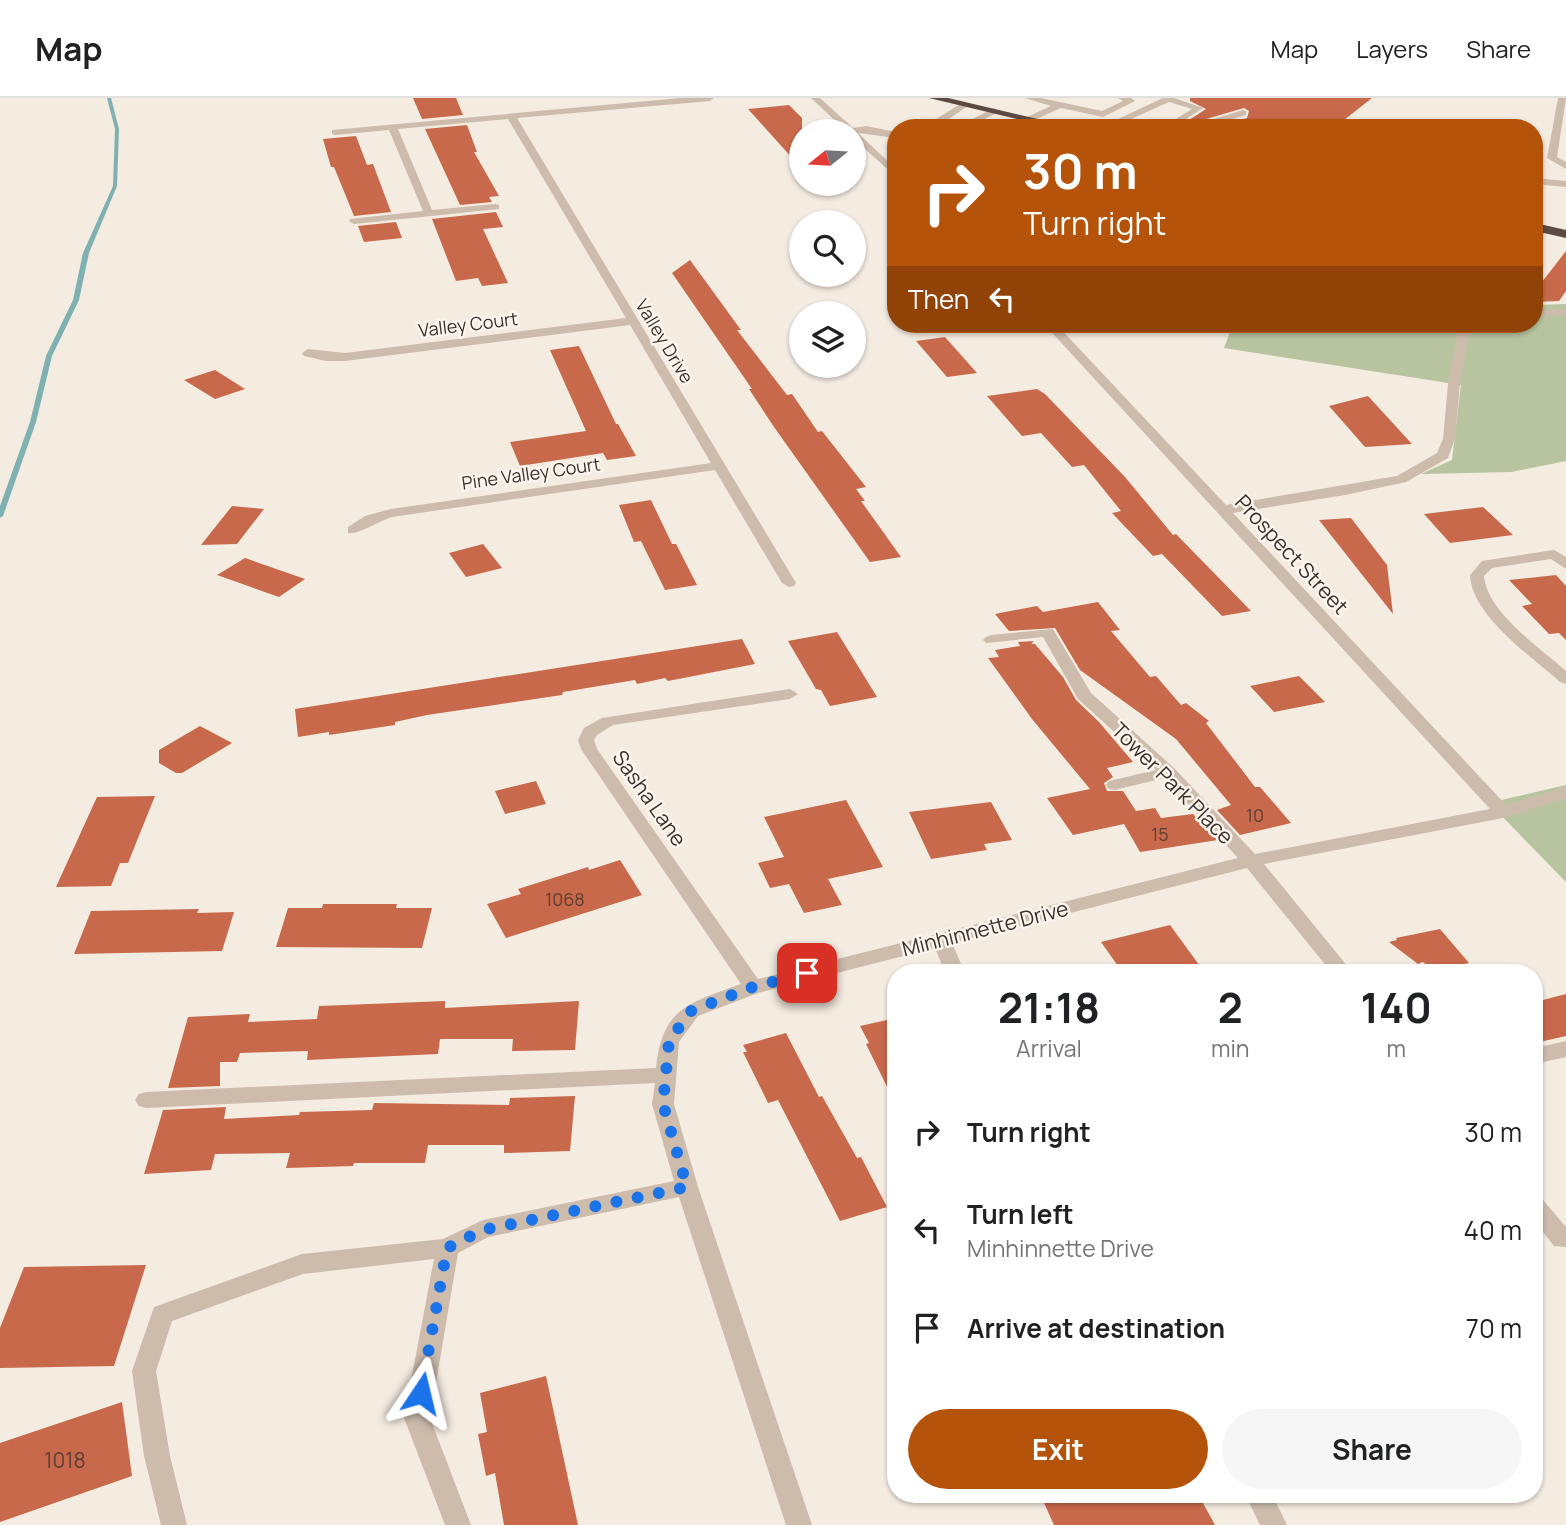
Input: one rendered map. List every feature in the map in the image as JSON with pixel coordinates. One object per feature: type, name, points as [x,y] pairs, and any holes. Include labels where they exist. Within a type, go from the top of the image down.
[{"type":"highway","points":[[934,98],[1030,119]]},
{"type":"highway","points":[[1544,229],[1566,234]]},
{"type":"street","points":[[596,98],[603,107]]},
{"type":"street","points":[[335,132],[511,116],[543,108],[603,107],[709,98]]},
{"type":"street","points":[[815,98],[838,119]]},
{"type":"street","points":[[1029,98],[1103,114],[1131,101],[1122,98]]},
{"type":"street","points":[[1562,98],[1552,158],[1566,166]]},
{"type":"street","points":[[1123,119],[1168,99],[1199,108],[1180,119]]},
{"type":"street","points":[[941,119],[961,102]]},
{"type":"street","points":[[1030,119],[1060,104]]},
{"type":"street","points":[[977,119],[994,111]]},
{"type":"street","points":[[1221,119],[1243,113]]},
{"type":"street","name":"Valley Drive","points":[[511,116],[789,583]]},
{"type":"street","points":[[392,126],[429,214]]},
{"type":"street","points":[[866,129],[887,133]]},
{"type":"street","points":[[866,145],[887,165]]},
{"type":"street","points":[[876,155],[886,150]]},
{"type":"street","points":[[1543,182],[1566,184]]},
{"type":"street","points":[[354,221],[495,207]]},
{"type":"street","points":[[1544,229],[1566,227]]},
{"type":"street","points":[[1543,313],[1566,312]]},
{"type":"street","name":"Valley Court","points":[[307,353],[345,357],[633,321]]},
{"type":"street","name":"Prospect Street","points":[[1058,333],[1503,812]]},
{"type":"street","points":[[1223,510],[1345,491],[1401,479],[1443,455],[1449,439],[1454,384],[1463,333]]},
{"type":"street","name":"Pine Valley Court","points":[[353,530],[370,519],[391,513],[719,466]]},
{"type":"street","points":[[1566,565],[1554,554],[1487,564],[1477,575],[1478,590],[1496,616],[1566,679]]},
{"type":"street","name":"Tower Park Place","points":[[991,640],[1048,632],[1084,696],[1168,772],[1251,861],[1336,964]]},
{"type":"street","name":"Sasha Lane","points":[[753,987],[589,749],[586,740],[590,732],[608,722],[790,694]]},
{"type":"street","points":[[1115,785],[1168,772]]},
{"type":"street","name":"Minhinnette Drive","points":[[799,1525],[687,1187],[663,1104],[669,1041],[691,1011],[753,987],[1251,861],[1503,812],[1566,792]]},
{"type":"street","points":[[941,939],[951,964]]},
{"type":"street","points":[[1543,1054],[1566,1049]]},
{"type":"street","points":[[146,1100],[666,1075]]},
{"type":"street","points":[[174,1525],[157,1456],[144,1371],[162,1314],[302,1264],[447,1248],[483,1230],[687,1187]]},
{"type":"street","points":[[1543,1216],[1562,1239]]},
{"type":"street","points":[[447,1248],[417,1418],[457,1525]]},
{"type":"street","points":[[1263,1503],[1275,1525]]},
{"type":"green space","points":[[1566,304],[1566,461],[1511,472],[1421,474],[1452,460],[1461,385],[1224,348],[1230,333],[1543,333],[1543,305]]},
{"type":"green space","points":[[1566,785],[1566,882],[1489,803]]},
{"type":"building","points":[[413,98],[456,98],[463,115],[422,119]]},
{"type":"building","points":[[1190,98],[1372,98],[1345,119],[1243,119],[1247,118],[1249,111],[1244,108],[1206,119],[1191,119],[1206,109],[1190,101]]},
{"type":"building","points":[[789,105],[802,118],[789,119],[789,155],[748,109]]},
{"type":"building","points":[[467,125],[477,152],[474,152],[499,196],[489,197],[492,202],[460,205],[425,129]]},
{"type":"building","points":[[356,136],[367,165],[373,164],[391,212],[354,216],[334,167],[331,167],[323,139]]},
{"type":"building","points":[[496,212],[503,227],[483,229],[508,283],[482,286],[478,278],[456,281],[432,219]]},
{"type":"building","points":[[396,222],[402,238],[364,242],[358,226]]},
{"type":"building","points":[[1566,251],[1566,291],[1559,301],[1543,302],[1543,281]]},
{"type":"building","points":[[690,260],[741,330],[737,330],[787,395],[792,394],[818,432],[822,431],[866,487],[856,489],[865,501],[861,501],[901,557],[870,562],[774,427],[749,389],[752,389],[672,273]]},
{"type":"building","points":[[945,337],[977,373],[947,377],[916,341]]},
{"type":"building","points":[[579,346],[616,424],[636,456],[607,460],[603,453],[520,466],[510,442],[586,431],[550,350]]},
{"type":"building","points":[[215,370],[245,389],[215,399],[184,380]]},
{"type":"building","points":[[1037,389],[1045,394],[1125,477],[1173,535],[1176,534],[1251,611],[1222,616],[1162,554],[1153,556],[1112,513],[1121,511],[1084,465],[1072,467],[1041,433],[1022,436],[987,396]]},
{"type":"building","points":[[1368,396],[1412,444],[1365,447],[1329,406]]},
{"type":"building","points":[[651,500],[672,544],[676,544],[697,585],[665,590],[641,541],[634,542],[619,505]]},
{"type":"building","points":[[232,506],[264,509],[237,544],[201,545]]},
{"type":"building","points":[[1483,507],[1513,535],[1450,543],[1424,514]]},
{"type":"building","points":[[1351,518],[1387,565],[1393,614],[1319,520]]},
{"type":"building","points":[[483,544],[502,568],[466,577],[449,553]]},
{"type":"building","points":[[245,558],[305,579],[279,597],[217,575]]},
{"type":"building","points":[[1556,575],[1566,586],[1566,640],[1559,633],[1549,634],[1522,606],[1532,604],[1509,580]]},
{"type":"building","points":[[1098,602],[1120,630],[1111,631],[1150,677],[1156,676],[1181,705],[1186,703],[1209,721],[1206,723],[1255,787],[1260,787],[1291,823],[1240,835],[1217,810],[1231,805],[1176,739],[1080,670],[1055,628],[1009,631],[995,614],[1037,606],[1043,612]]},
{"type":"building","points":[[837,632],[877,697],[830,706],[821,690],[816,689],[788,641]]},
{"type":"building","points":[[742,639],[755,664],[668,681],[665,678],[637,684],[635,680],[563,692],[562,695],[427,715],[395,722],[395,725],[298,737],[295,709]]},
{"type":"building","points":[[1034,641],[1031,644],[1035,644],[1063,677],[1076,700],[1133,762],[1107,768],[1113,777],[1104,783],[1107,791],[1123,791],[1136,811],[1155,808],[1161,818],[1193,814],[1218,840],[1140,852],[1124,824],[1073,835],[1047,798],[1090,789],[1032,719],[988,658],[999,657],[995,650],[1020,646],[1018,642]]},
{"type":"building","points":[[1299,676],[1325,702],[1274,712],[1250,686]]},
{"type":"building","points":[[200,726],[232,743],[182,773],[176,773],[159,763],[159,750]]},
{"type":"building","points":[[536,781],[546,804],[505,814],[495,791]]},
{"type":"building","points":[[155,796],[128,863],[120,863],[111,886],[56,887],[97,797]]},
{"type":"building","points":[[846,800],[883,867],[828,879],[842,905],[804,913],[789,884],[770,888],[758,863],[784,857],[764,817]]},
{"type":"building","points":[[991,802],[1012,840],[984,844],[987,850],[931,859],[909,812]]},
{"type":"building","points":[[620,860],[642,895],[506,938],[487,904],[521,894],[518,889]]},
{"type":"building","points":[[323,904],[397,904],[396,908],[432,908],[422,948],[276,947],[288,908],[322,908]]},
{"type":"building","points":[[199,909],[197,913],[234,912],[222,951],[74,954],[91,911]]},
{"type":"building","points":[[1170,925],[1198,964],[1117,964],[1101,942]]},
{"type":"building","points":[[1440,929],[1469,963],[1418,964],[1389,942],[1397,940],[1396,938]]},
{"type":"building","points":[[1566,994],[1566,1036],[1543,1041],[1543,1000]]},
{"type":"building","points":[[445,1001],[445,1008],[579,1001],[575,1050],[512,1051],[513,1039],[440,1039],[438,1054],[307,1060],[308,1051],[240,1053],[237,1062],[220,1062],[220,1086],[168,1088],[188,1017],[250,1014],[248,1022],[317,1019],[319,1006]]},
{"type":"building","points":[[887,1020],[887,1087],[866,1044],[869,1043],[860,1026]]},
{"type":"building","points":[[786,1033],[819,1097],[822,1096],[857,1158],[861,1157],[887,1207],[840,1221],[778,1100],[768,1103],[743,1052],[747,1052],[743,1045]]},
{"type":"building","points":[[575,1096],[570,1151],[504,1153],[504,1145],[428,1145],[425,1163],[354,1163],[353,1166],[286,1168],[290,1153],[215,1154],[211,1170],[144,1174],[163,1110],[226,1107],[224,1119],[299,1115],[300,1112],[372,1110],[374,1103],[509,1105],[510,1098]]},
{"type":"building","points":[[146,1265],[114,1366],[0,1368],[0,1328],[24,1267]]},
{"type":"building","points":[[546,1376],[578,1525],[504,1525],[495,1473],[486,1476],[478,1434],[487,1432],[480,1393]]},
{"type":"building","points":[[122,1402],[132,1476],[0,1522],[0,1443]]},
{"type":"building","points":[[1044,1503],[1203,1503],[1215,1525],[1054,1525]]},
{"type":"waterway","points":[[0,516],[33,422],[49,356],[76,300],[86,253],[115,186],[117,129],[109,98]]},
{"type":"route","points":[[421,1393],[447,1248],[483,1230],[687,1187],[663,1104],[669,1041],[691,1011],[753,987],[807,973]]}]
